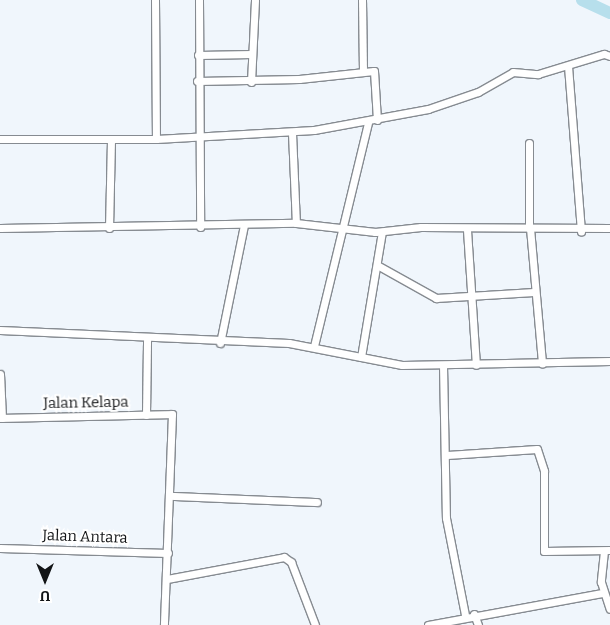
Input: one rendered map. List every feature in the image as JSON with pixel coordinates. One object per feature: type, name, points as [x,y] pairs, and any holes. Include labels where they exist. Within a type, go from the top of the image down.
[{"type":"street","points":[[155,0],[156,139]]},
{"type":"street","points":[[199,0],[197,81],[200,227]]},
{"type":"street","points":[[250,82],[254,0]]},
{"type":"street","points":[[362,0],[364,71]]},
{"type":"street","points":[[198,55],[252,54]]},
{"type":"street","points":[[0,139],[111,140],[292,133],[377,120],[478,92],[513,72],[538,74],[604,54],[610,56]]},
{"type":"street","points":[[568,66],[581,231]]},
{"type":"street","points":[[197,81],[250,82],[364,71],[376,73],[377,120]]},
{"type":"street","points":[[314,346],[345,229],[368,122]]},
{"type":"street","points":[[292,133],[296,223]]},
{"type":"street","points":[[108,228],[111,140]]},
{"type":"street","points":[[529,143],[529,228],[542,363]]},
{"type":"street","points":[[0,228],[200,227],[296,223],[382,232],[407,228],[467,230],[529,228],[581,231],[610,228]]},
{"type":"street","points":[[220,343],[244,224]]},
{"type":"street","points":[[467,230],[476,365]]},
{"type":"street","points":[[361,357],[382,232]]},
{"type":"street","points":[[377,265],[436,298],[472,298],[534,292]]},
{"type":"street","points":[[0,330],[220,343],[314,346],[402,365],[610,361]]},
{"type":"street","points":[[146,416],[147,339]]},
{"type":"street","points":[[443,365],[447,456],[446,518],[466,615]]},
{"type":"street","points":[[0,374],[1,418]]},
{"type":"street","name":"Jalan Kelapa","points":[[1,418],[172,414],[172,496]]},
{"type":"street","points":[[447,456],[536,449],[544,471],[544,551],[607,551],[602,594],[610,608]]},
{"type":"street","points":[[164,625],[172,496],[317,502]]},
{"type":"street","name":"Jalan Antara","points":[[0,548],[168,554]]},
{"type":"street","points":[[167,579],[284,557],[291,562],[315,625]]},
{"type":"street","points":[[428,625],[466,615],[518,612],[602,594]]},
{"type":"street","points":[[474,614],[478,625]]},
{"type":"waterway","points":[[582,0],[610,13]]}]
